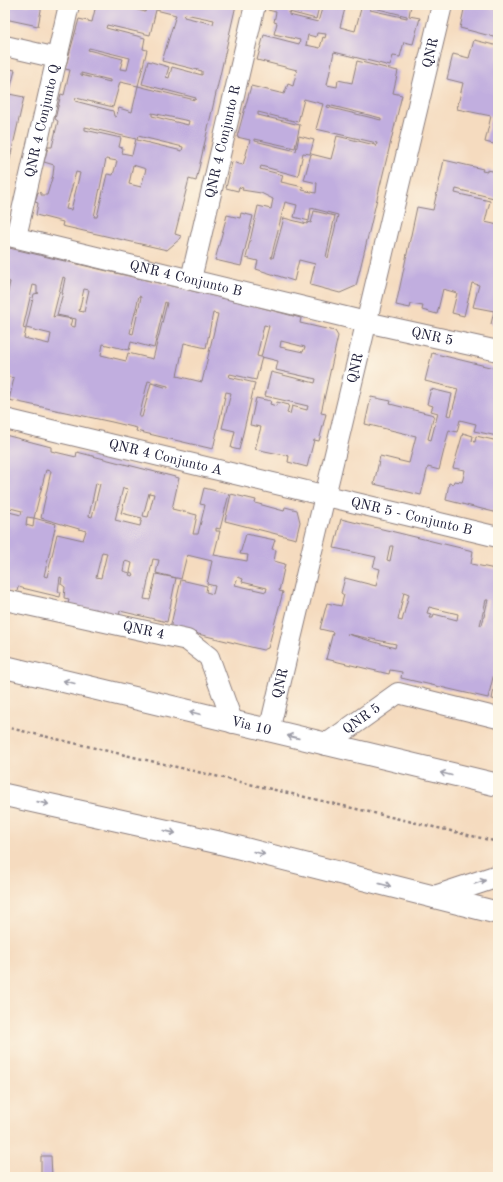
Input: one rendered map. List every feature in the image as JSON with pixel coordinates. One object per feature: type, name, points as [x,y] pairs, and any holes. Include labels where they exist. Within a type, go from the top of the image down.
[{"type":"main road","name":"Via 10","points":[[5,666],[326,745],[498,785]]},
{"type":"main road","points":[[467,779],[498,794]]},
{"type":"main road","points":[[5,795],[221,843],[498,913]]},
{"type":"main road","points":[[436,897],[498,876]]},
{"type":"street","name":"QNR 4 Conjunto Q","points":[[10,236],[57,58],[69,5]]},
{"type":"street","name":"QNR 4 Conjunto R","points":[[191,279],[255,5]]},
{"type":"street","name":"QNR","points":[[269,731],[442,5]]},
{"type":"street","points":[[5,46],[57,58]]},
{"type":"street","name":"QNR 4 Conjunto B","points":[[10,236],[366,322]]},
{"type":"street","name":"QNR 5","points":[[366,322],[498,351]]},
{"type":"street","name":"QNR 4 Conjunto A","points":[[5,419],[326,495]]},
{"type":"street","name":"QNR 5 - Conjunto B","points":[[326,495],[498,537]]},
{"type":"street","name":"QNR 4","points":[[5,600],[188,640],[209,657],[233,722]]},
{"type":"street","name":"QNR 5","points":[[326,745],[398,693],[498,718]]},
{"type":"path","points":[[5,727],[498,842]]},
{"type":"building","points":[[5,5],[42,5],[38,26],[5,19]]},
{"type":"building","points":[[96,5],[128,5],[128,7],[145,12],[146,8],[138,5],[236,5],[196,181],[189,179],[175,234],[181,236],[181,238],[167,250],[62,226],[63,222],[36,215],[38,203],[35,202],[38,192],[41,193],[41,195],[47,195],[53,175],[54,165],[44,162],[48,147],[52,147],[58,121],[55,119],[61,94],[64,95],[70,70],[65,69],[79,19],[92,22]],"holes":[[[156,10],[176,15],[162,61],[202,71],[202,75],[172,67],[169,78],[166,77],[169,67],[148,61],[142,84],[196,98],[195,100],[138,86],[147,50],[143,49],[145,38],[106,28],[107,25],[150,35]],[[185,14],[214,20],[213,24],[184,17]],[[89,48],[130,58],[127,70],[120,69],[123,59],[88,50]],[[81,73],[110,80],[110,82],[81,75]],[[120,82],[138,86],[132,112],[119,108],[116,117],[114,116],[113,111],[75,101],[76,98],[113,107]],[[152,113],[189,121],[188,125],[152,116]],[[85,127],[136,139],[132,155],[122,153],[123,148],[119,147],[121,138],[85,130]],[[138,136],[183,147],[182,151],[137,140]],[[106,159],[117,161],[113,175],[107,174],[97,217],[94,217]],[[133,165],[146,169],[141,187],[129,184]],[[76,172],[80,173],[71,210],[66,209]]]},
{"type":"building","points":[[269,5],[313,5],[319,7],[316,19],[289,12],[289,15],[318,22],[323,5],[346,5],[340,27],[355,31],[362,5],[411,5],[409,16],[420,18],[413,44],[404,42],[400,57],[393,56],[390,66],[334,52],[327,85],[337,87],[338,80],[352,83],[357,61],[398,71],[393,93],[402,95],[356,286],[340,293],[310,285],[315,264],[299,260],[294,281],[256,269],[258,261],[246,258],[258,206],[271,209],[273,199],[261,193],[242,190],[243,188],[239,187],[238,191],[226,188],[232,162],[243,165],[250,140],[237,137],[251,86],[284,94],[288,84],[293,86],[297,70],[257,60],[264,35],[299,44],[300,40],[274,34],[277,23],[274,22],[276,12],[268,10]],"holes":[[[370,7],[407,16],[407,18],[370,10]],[[317,33],[326,34],[325,38],[323,37],[320,48],[306,45],[308,35],[316,37]],[[304,99],[323,104],[316,129],[377,143],[376,147],[375,145],[337,136],[331,159],[311,154],[304,180],[317,183],[316,193],[302,190],[303,187],[281,182],[283,175],[260,169],[261,166],[298,176],[303,153],[310,154],[314,140],[299,136],[296,151],[255,141],[255,139],[295,148],[300,125],[258,115],[258,112],[298,122]],[[328,105],[381,118],[381,120],[327,107]],[[285,202],[297,205],[294,217],[309,221],[311,208],[338,215],[328,258],[326,257],[335,216],[314,211],[311,223],[308,222],[307,224],[284,218],[273,258],[271,258]]]},
{"type":"building","points":[[465,5],[477,5],[498,10],[498,38],[460,28]]},
{"type":"building","points":[[474,40],[498,46],[498,145],[485,142],[491,116],[457,109],[463,83],[447,79],[453,54],[469,58]]},
{"type":"building","points":[[5,68],[15,70],[9,94],[24,97],[6,176],[5,97],[7,97],[8,93],[5,93]]},
{"type":"building","points":[[444,160],[483,169],[482,171],[487,172],[487,170],[498,172],[498,199],[456,189],[455,193],[490,201],[485,222],[498,225],[498,326],[491,324],[494,311],[473,307],[479,285],[472,283],[464,316],[452,313],[457,293],[443,289],[437,314],[422,310],[423,306],[411,304],[410,308],[396,305],[417,207],[433,210]]},
{"type":"building","points":[[241,213],[253,216],[241,266],[215,260],[227,215],[240,218]]},
{"type":"building","points":[[5,247],[248,304],[301,318],[300,323],[335,331],[338,336],[321,413],[326,414],[319,441],[314,440],[307,467],[288,462],[289,456],[255,449],[261,427],[250,425],[256,398],[271,401],[270,404],[276,406],[277,402],[289,405],[287,413],[290,414],[292,406],[307,410],[308,406],[265,396],[271,372],[315,383],[316,379],[276,370],[278,361],[262,357],[256,380],[230,374],[229,377],[255,383],[239,450],[231,448],[235,431],[222,428],[231,393],[226,392],[213,449],[136,431],[137,428],[9,400],[14,378],[5,376],[5,304],[10,282],[8,281],[5,292]],"holes":[[[63,277],[65,278],[63,293],[57,315],[76,319],[75,327],[70,326],[72,319],[56,316],[53,317]],[[33,285],[37,286],[37,293],[39,293],[34,294],[26,328],[51,334],[49,344],[24,338],[26,329],[23,328]],[[84,289],[89,290],[84,312],[79,311]],[[139,296],[141,297],[133,334],[130,333]],[[165,302],[167,303],[153,359],[128,353],[126,361],[101,355],[103,344],[129,350],[131,342],[154,348]],[[213,313],[218,314],[202,382],[177,376],[184,343],[206,348]],[[264,325],[269,326],[261,357],[257,356]],[[281,341],[305,347],[303,352],[280,347]],[[148,381],[168,386],[168,388],[151,383],[142,417],[139,417]]]},
{"type":"building","points":[[432,353],[498,369],[497,436],[474,431],[476,424],[460,420],[457,432],[449,430],[439,470],[428,467],[421,495],[374,484],[380,456],[409,463],[416,436],[365,424],[371,397],[391,401],[390,404],[434,415],[428,439],[431,440],[438,413],[431,411],[433,406],[427,404],[431,389],[452,394],[447,415],[451,416],[458,389],[425,381]]},
{"type":"building","points":[[463,433],[473,436],[472,441],[475,442],[476,436],[498,441],[498,513],[446,500],[449,483],[453,484],[454,481],[462,482],[463,479],[465,470],[453,468]]},
{"type":"building","points":[[5,435],[51,447],[51,451],[76,457],[77,452],[179,478],[172,509],[197,515],[193,534],[198,534],[205,505],[200,504],[204,488],[229,494],[220,529],[216,528],[216,531],[220,531],[214,555],[247,561],[248,555],[240,554],[246,534],[275,540],[272,549],[276,550],[274,561],[285,564],[279,591],[283,592],[268,648],[263,650],[198,634],[196,632],[195,636],[170,629],[181,580],[207,586],[206,592],[213,594],[215,586],[207,584],[212,561],[187,555],[181,579],[156,573],[159,560],[153,559],[144,599],[150,600],[156,574],[176,578],[167,622],[120,611],[119,617],[68,605],[69,599],[64,598],[65,587],[61,584],[62,578],[60,577],[58,592],[61,592],[60,597],[18,587],[17,592],[5,590]],"holes":[[[46,470],[51,471],[41,518],[86,531],[83,540],[57,534],[47,577],[44,576],[56,524],[34,518]],[[96,483],[100,484],[92,517],[89,516]],[[123,488],[128,489],[121,513],[142,518],[140,526],[115,520]],[[149,493],[154,494],[148,517],[143,516]],[[10,508],[22,511],[21,515],[9,512]],[[27,517],[34,518],[33,527],[26,525]],[[102,552],[107,553],[101,578],[96,577]],[[125,561],[132,563],[130,572],[134,574],[133,576],[129,575],[130,573],[123,571]],[[238,577],[243,579],[242,582],[267,588],[266,592],[235,585]]]},
{"type":"building","points":[[231,494],[256,500],[255,503],[284,511],[285,507],[297,510],[300,522],[296,539],[225,521]]},
{"type":"building","points":[[341,519],[473,551],[471,564],[495,569],[498,564],[498,657],[488,698],[401,678],[402,672],[390,670],[389,674],[326,659],[333,632],[320,629],[327,603],[341,606],[344,595],[341,593],[345,578],[376,586],[380,569],[373,567],[376,557],[334,548]],"holes":[[[390,546],[393,546],[390,561],[387,560]],[[404,592],[409,594],[402,621],[398,620]],[[486,600],[488,600],[482,625],[480,625]],[[429,607],[458,614],[457,620],[434,614],[433,618],[430,618],[432,614],[427,613]],[[347,634],[396,644],[395,648]]]},
{"type":"building","points":[[496,678],[498,679],[498,700],[492,699]]},
{"type":"building","points":[[41,1156],[51,1156],[52,1177],[41,1177]]}]
